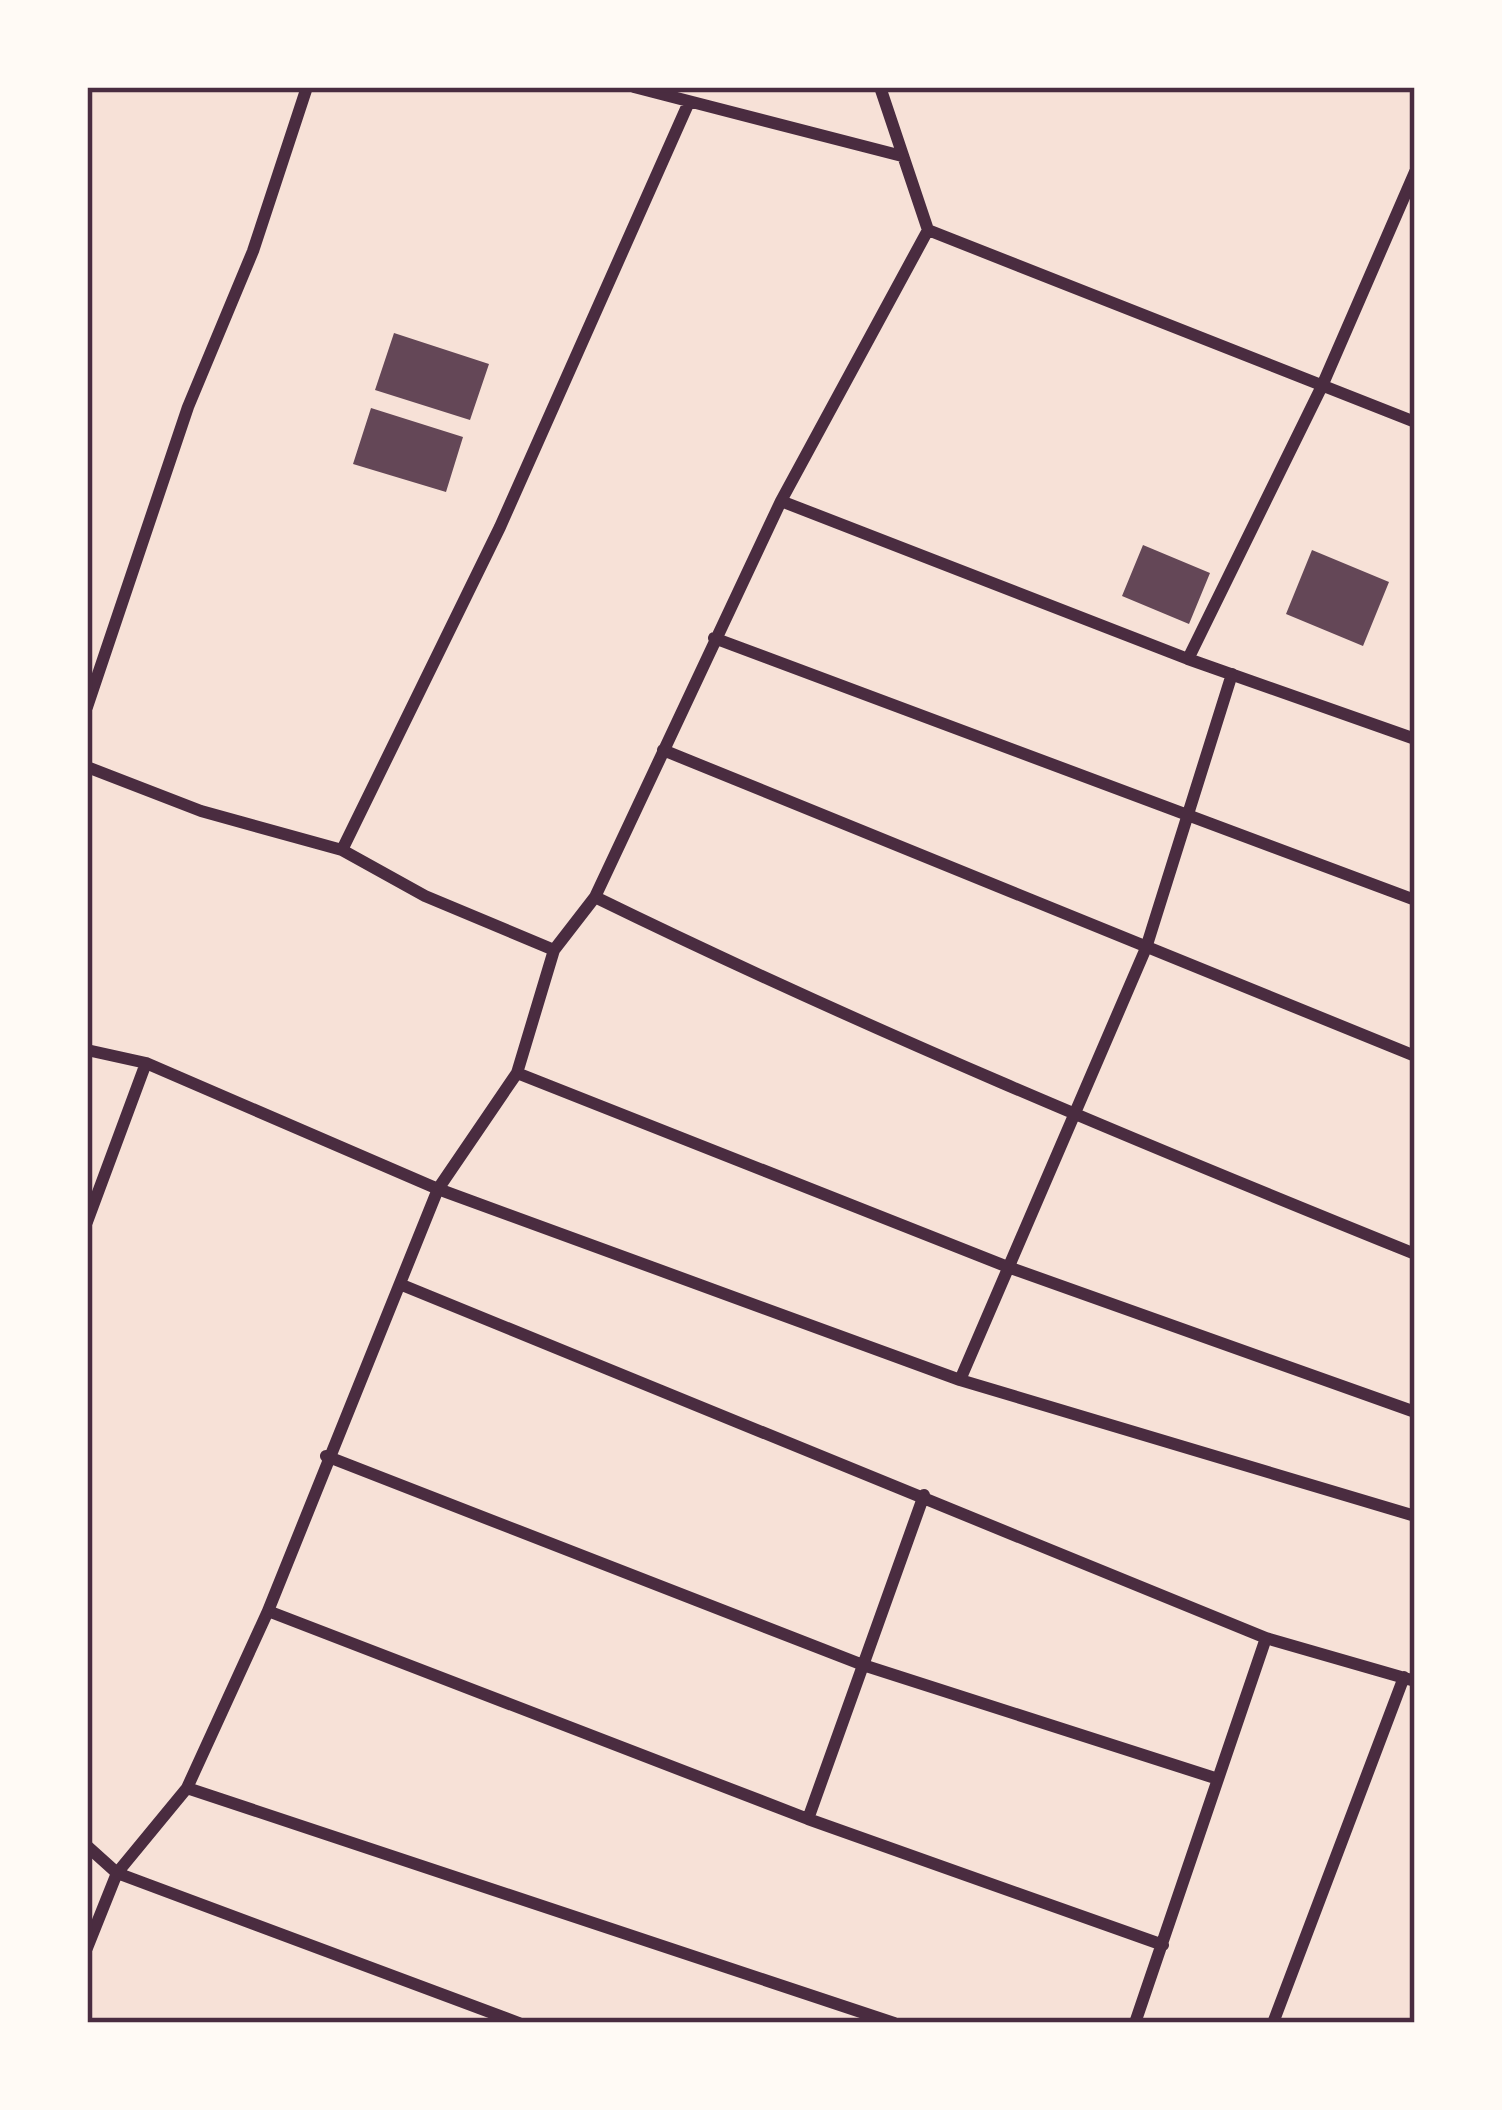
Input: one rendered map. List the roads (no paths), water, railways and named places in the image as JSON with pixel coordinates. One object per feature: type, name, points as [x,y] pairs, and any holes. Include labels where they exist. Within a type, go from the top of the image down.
[{"type":"street","points":[[87,706],[188,407],[253,250],[307,87]]},
{"type":"street","points":[[634,87],[902,156]]},
{"type":"street","points":[[87,1948],[117,1874],[187,1788],[268,1611],[326,1456],[402,1285],[438,1189],[517,1073],[554,950],[595,897],[781,501],[928,230],[880,87]]},
{"type":"street","points":[[342,850],[500,527],[689,102]]},
{"type":"street","points":[[1188,659],[1322,386],[1415,172]]},
{"type":"street","points":[[928,230],[1415,422]]},
{"type":"street","points":[[781,501],[1188,659],[1415,739]]},
{"type":"street","points":[[714,638],[1415,900]]},
{"type":"street","points":[[960,1380],[1077,1118],[1145,948],[1232,674]]},
{"type":"street","points":[[663,750],[1415,1056]]},
{"type":"street","points":[[87,767],[201,811],[342,850],[425,896],[554,950]]},
{"type":"street","points":[[595,897],[772,984],[1077,1118],[1415,1254]]},
{"type":"street","points":[[87,1050],[146,1063],[438,1189],[960,1380],[1415,1516]]},
{"type":"street","points":[[87,1222],[146,1063]]},
{"type":"street","points":[[517,1073],[1008,1267],[1415,1412]]},
{"type":"street","points":[[402,1285],[1266,1638],[1409,1679],[1273,2023]]},
{"type":"street","points":[[326,1456],[862,1665],[1218,1779]]},
{"type":"street","points":[[808,1819],[924,1495]]},
{"type":"street","points":[[268,1611],[808,1819],[1163,1945]]},
{"type":"street","points":[[1135,2023],[1266,1638]]},
{"type":"street","points":[[187,1788],[894,2023]]},
{"type":"street","points":[[87,1846],[117,1874],[519,2023]]}]
